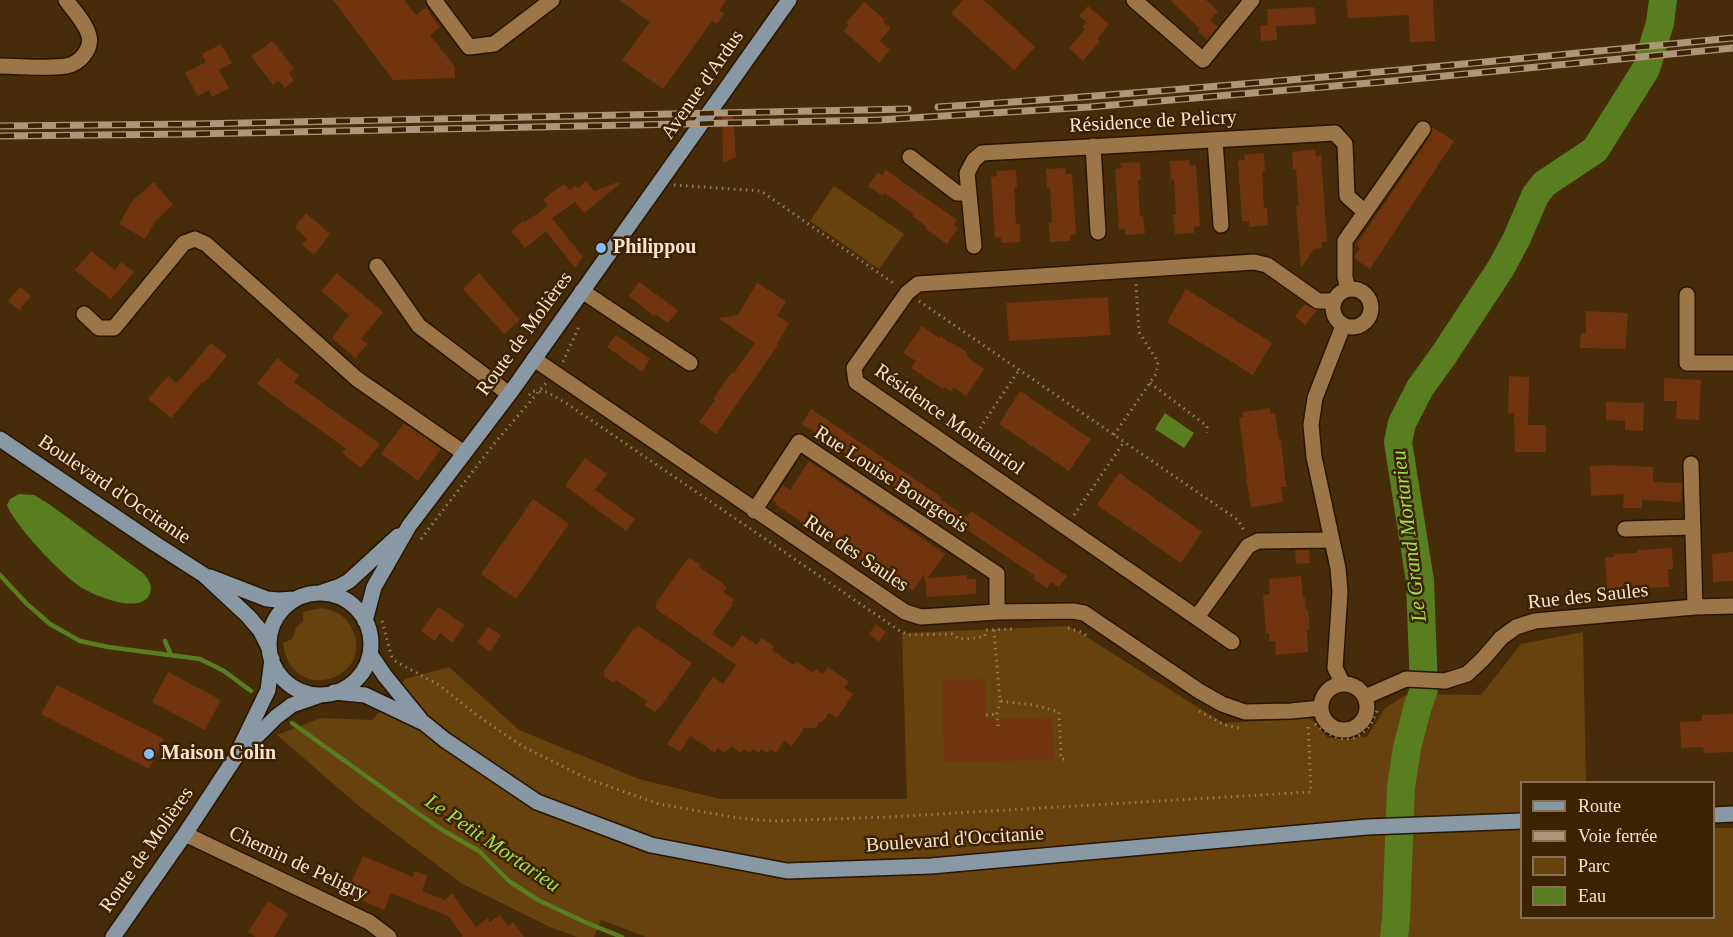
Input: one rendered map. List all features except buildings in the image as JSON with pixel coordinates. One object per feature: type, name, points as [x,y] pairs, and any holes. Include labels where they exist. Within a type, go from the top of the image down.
[{"type":"main road","name":"Avenue d'Ardus","points":[[672,166],[789,0]]},
{"type":"main road","name":"Route de Molières","points":[[365,621],[374,586],[409,526],[509,394],[672,166]]},
{"type":"main road","name":"Boulevard d'Occitanie","points":[[0,439],[204,575],[255,623],[271,653]]},
{"type":"main road","name":"Route de Molières","points":[[319,593],[350,580],[409,526]]},
{"type":"main road","name":"Boulevard d'Occitanie","points":[[204,575],[267,599],[296,598]]},
{"type":"main road","points":[[319,593],[331,594],[352,604],[365,621],[371,642],[367,664],[353,682],[344,688],[328,693],[301,691],[291,685],[276,669],[271,653],[270,636],[273,624],[286,605],[307,594],[319,593]]},
{"type":"main road","name":"Route de Molières","points":[[112,937],[185,834],[235,758],[268,690],[271,653]]},
{"type":"main road","name":"Boulevard d'Occitanie","points":[[370,654],[424,723],[445,740],[537,802],[651,845],[787,871],[931,866],[1367,827],[1520,821]]},
{"type":"main road","name":"Route de Molières","points":[[235,758],[276,717],[292,705],[328,693]]},
{"type":"main road","name":"Boulevard d'Occitanie","points":[[328,693],[365,695],[424,723]]},
{"type":"main road","points":[[1715,815],[1733,814]]},
{"type":"street","points":[[0,66],[68,66],[81,60],[87,49],[89,37],[66,0]]},
{"type":"street","points":[[434,0],[469,46],[494,44],[552,0]]},
{"type":"street","points":[[1134,0],[1203,60],[1252,0]]},
{"type":"street","points":[[1348,289],[1345,277],[1345,241],[1423,129]]},
{"type":"street","name":"Résidence de Pelicry","points":[[974,246],[967,173],[974,160],[982,153],[1335,133],[1345,144],[1347,196],[1365,212]]},
{"type":"street","points":[[1215,140],[1221,225]]},
{"type":"street","points":[[1093,146],[1098,232]]},
{"type":"street","points":[[910,158],[957,193],[969,193]]},
{"type":"street","points":[[84,314],[99,328],[114,328],[184,243],[195,239],[206,244],[357,379],[464,453]]},
{"type":"street","points":[[907,293],[918,284],[1254,262],[1267,265],[1318,301],[1334,301]]},
{"type":"street","points":[[377,266],[419,326],[509,394]]},
{"type":"street","points":[[1348,289],[1358,290],[1369,299],[1371,311],[1369,318],[1359,326],[1343,326],[1334,316],[1332,309],[1334,301],[1342,291],[1348,289]]},
{"type":"street","points":[[582,291],[690,363]]},
{"type":"street","name":"Résidence Montauriol","points":[[907,293],[854,368],[856,382],[1232,642]]},
{"type":"street","points":[[1687,295],[1687,363],[1733,363]]},
{"type":"street","points":[[1343,326],[1315,398],[1311,425],[1314,457],[1338,568],[1340,592],[1335,668],[1343,684]]},
{"type":"street","name":"Rue des Saules","points":[[534,359],[905,612],[921,616],[1073,611],[1084,614],[1222,704],[1245,712],[1321,708]]},
{"type":"street","name":"Rue Louise Bourgeois","points":[[754,511],[799,442],[997,574],[997,612]]},
{"type":"street","points":[[1691,464],[1695,607]]},
{"type":"street","points":[[1625,529],[1693,527]]},
{"type":"street","points":[[1197,617],[1248,546],[1257,541],[1332,540]]},
{"type":"street","name":"Rue des Saules","points":[[1365,697],[1406,679],[1444,681],[1467,674],[1501,638],[1516,627],[1535,621],[1695,607],[1733,606]]},
{"type":"street","points":[[1343,684],[1356,687],[1365,697],[1367,707],[1365,717],[1359,725],[1350,729],[1340,729],[1330,725],[1324,717],[1321,708],[1323,699],[1327,691],[1334,686],[1343,684]]},
{"type":"street","name":"Chemin de Peligry","points":[[185,834],[369,922],[389,937]]},
{"type":"path","points":[[660,183],[761,191],[1238,520],[1253,544]]},
{"type":"path","points":[[1114,435],[1156,374],[1158,362],[1139,332],[1135,270]]},
{"type":"path","points":[[962,455],[1019,370]]},
{"type":"path","points":[[1149,383],[1208,426],[1207,433]]},
{"type":"path","points":[[1066,526],[1124,442]]},
{"type":"path","points":[[994,630],[1000,701],[997,714],[998,726]]},
{"type":"path","points":[[370,654],[393,660],[439,685],[478,716],[522,746],[588,779],[659,804],[738,818],[773,821],[889,817],[1311,792],[1308,721]]},
{"type":"path","points":[[1000,701],[1034,705],[1059,712],[1061,759],[1065,759]]},
{"type":"path","points":[[986,715],[997,714]]},
{"type":"green space","points":[[834,186],[904,234],[879,269],[810,221]]},
{"type":"green space","points":[[321,608],[332,610],[345,618],[353,631],[356,648],[352,662],[342,673],[329,679],[314,680],[300,675],[289,663],[283,643],[292,639],[296,628],[303,621],[303,612]]},
{"type":"green space","points":[[1069,626],[1223,723],[1310,718],[1328,738],[1367,737],[1385,708],[1408,694],[1481,695],[1521,644],[1583,632],[1586,781],[1520,781],[1520,919],[1715,919],[1715,828],[1733,828],[1733,937],[646,937],[601,920],[594,937],[577,937],[552,928],[461,883],[360,807],[277,735],[321,718],[373,720],[405,679],[449,667],[519,730],[639,779],[720,799],[907,799],[902,633]]},
{"type":"water","points":[[1165,413],[1194,433],[1184,448],[1155,429]]},
{"type":"water","points":[[19,494],[34,495],[49,504],[143,573],[151,587],[146,599],[130,604],[109,600],[75,583],[41,551],[12,514],[7,505],[10,499]]},
{"type":"waterway","name":"Le Grand Mortarieu","points":[[1394,937],[1401,787],[1407,748],[1424,689],[1420,581],[1398,442],[1402,423],[1420,388],[1501,268],[1535,196],[1544,184],[1595,150],[1646,69],[1660,23],[1663,0]]},
{"type":"waterway","name":"Le Petit Mortarieu","points":[[0,575],[50,624],[80,641],[200,659],[224,671],[251,691]]},
{"type":"waterway","points":[[165,641],[171,655]]},
{"type":"waterway","name":"Le Petit Mortarieu","points":[[292,723],[419,814],[479,851],[509,881],[538,900],[622,937]]},
{"type":"railway","points":[[938,107],[1237,85],[1733,38]]},
{"type":"railway","points":[[0,136],[878,120],[1089,107],[1393,81],[1733,48]]},
{"type":"railway","points":[[0,126],[908,109]]},
{"type":"place","name":"Philippou","points":[[601,248]]},
{"type":"place","name":"Maison Colin","points":[[149,754]]}]
